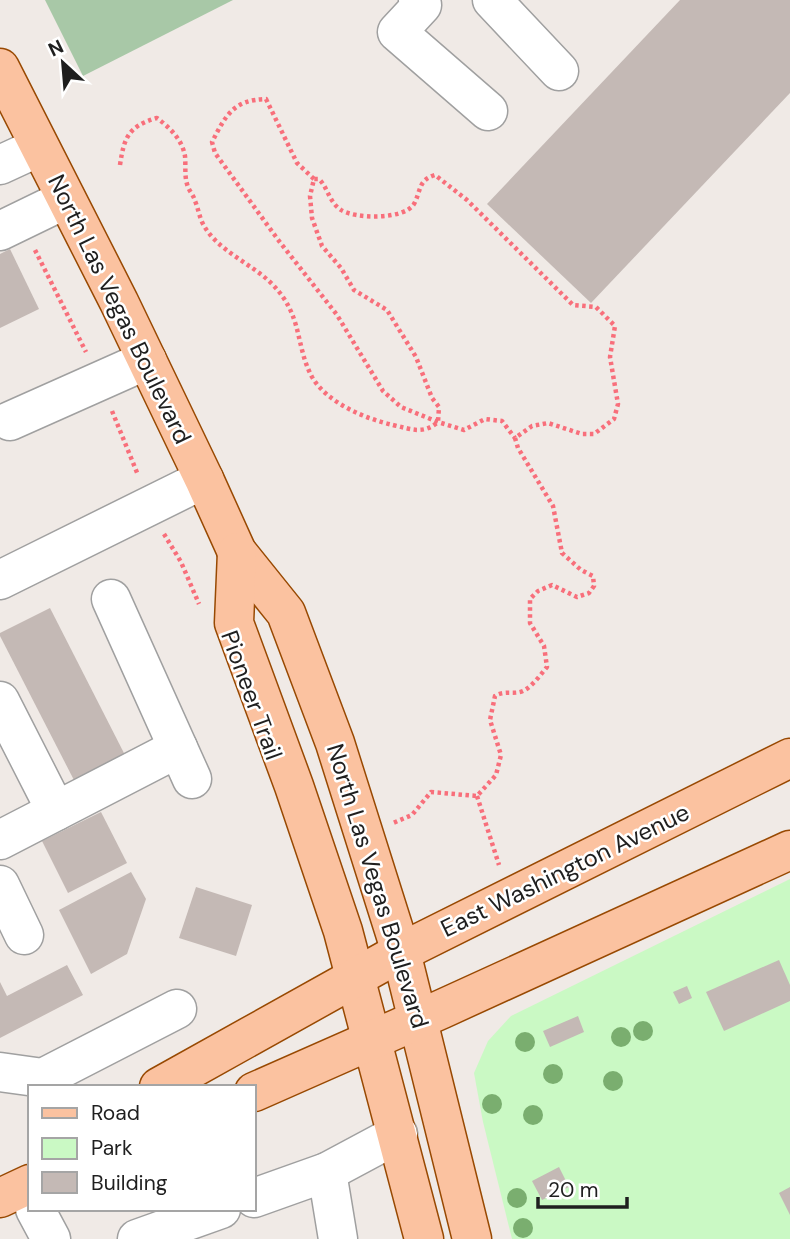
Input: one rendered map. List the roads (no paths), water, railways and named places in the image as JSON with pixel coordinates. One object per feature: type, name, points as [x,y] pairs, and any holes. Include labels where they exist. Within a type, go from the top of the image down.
[{"type":"main road","name":"North Las Vegas Boulevard","points":[[0,68],[147,360],[237,552],[286,613],[335,743],[401,952],[472,1239]]},
{"type":"main road","name":"North Las Vegas Boulevard","points":[[237,552],[234,623],[340,920],[424,1239]]},
{"type":"main road","name":"East Washington Avenue","points":[[163,1085],[401,952],[790,758]]},
{"type":"main road","points":[[256,1091],[419,1020],[790,850]]},
{"type":"street","points":[[418,0],[422,5],[397,32],[488,111]]},
{"type":"street","points":[[492,0],[559,71]]},
{"type":"street","points":[[0,165],[39,147]]},
{"type":"street","points":[[10,226],[66,199]]},
{"type":"street","points":[[10,421],[147,360]]},
{"type":"street","points":[[0,580],[204,479]]},
{"type":"street","points":[[0,840],[56,811],[185,763],[111,599]]},
{"type":"street","points":[[0,701],[56,811]]},
{"type":"street","points":[[0,885],[24,935]]},
{"type":"street","points":[[0,1072],[43,1077],[177,1009]]},
{"type":"street","points":[[256,1197],[327,1171],[398,1134]]},
{"type":"street","points":[[327,1171],[330,1236]]},
{"type":"street","points":[[34,1211],[51,1239]]},
{"type":"street","points":[[157,1236],[216,1211]]}]
